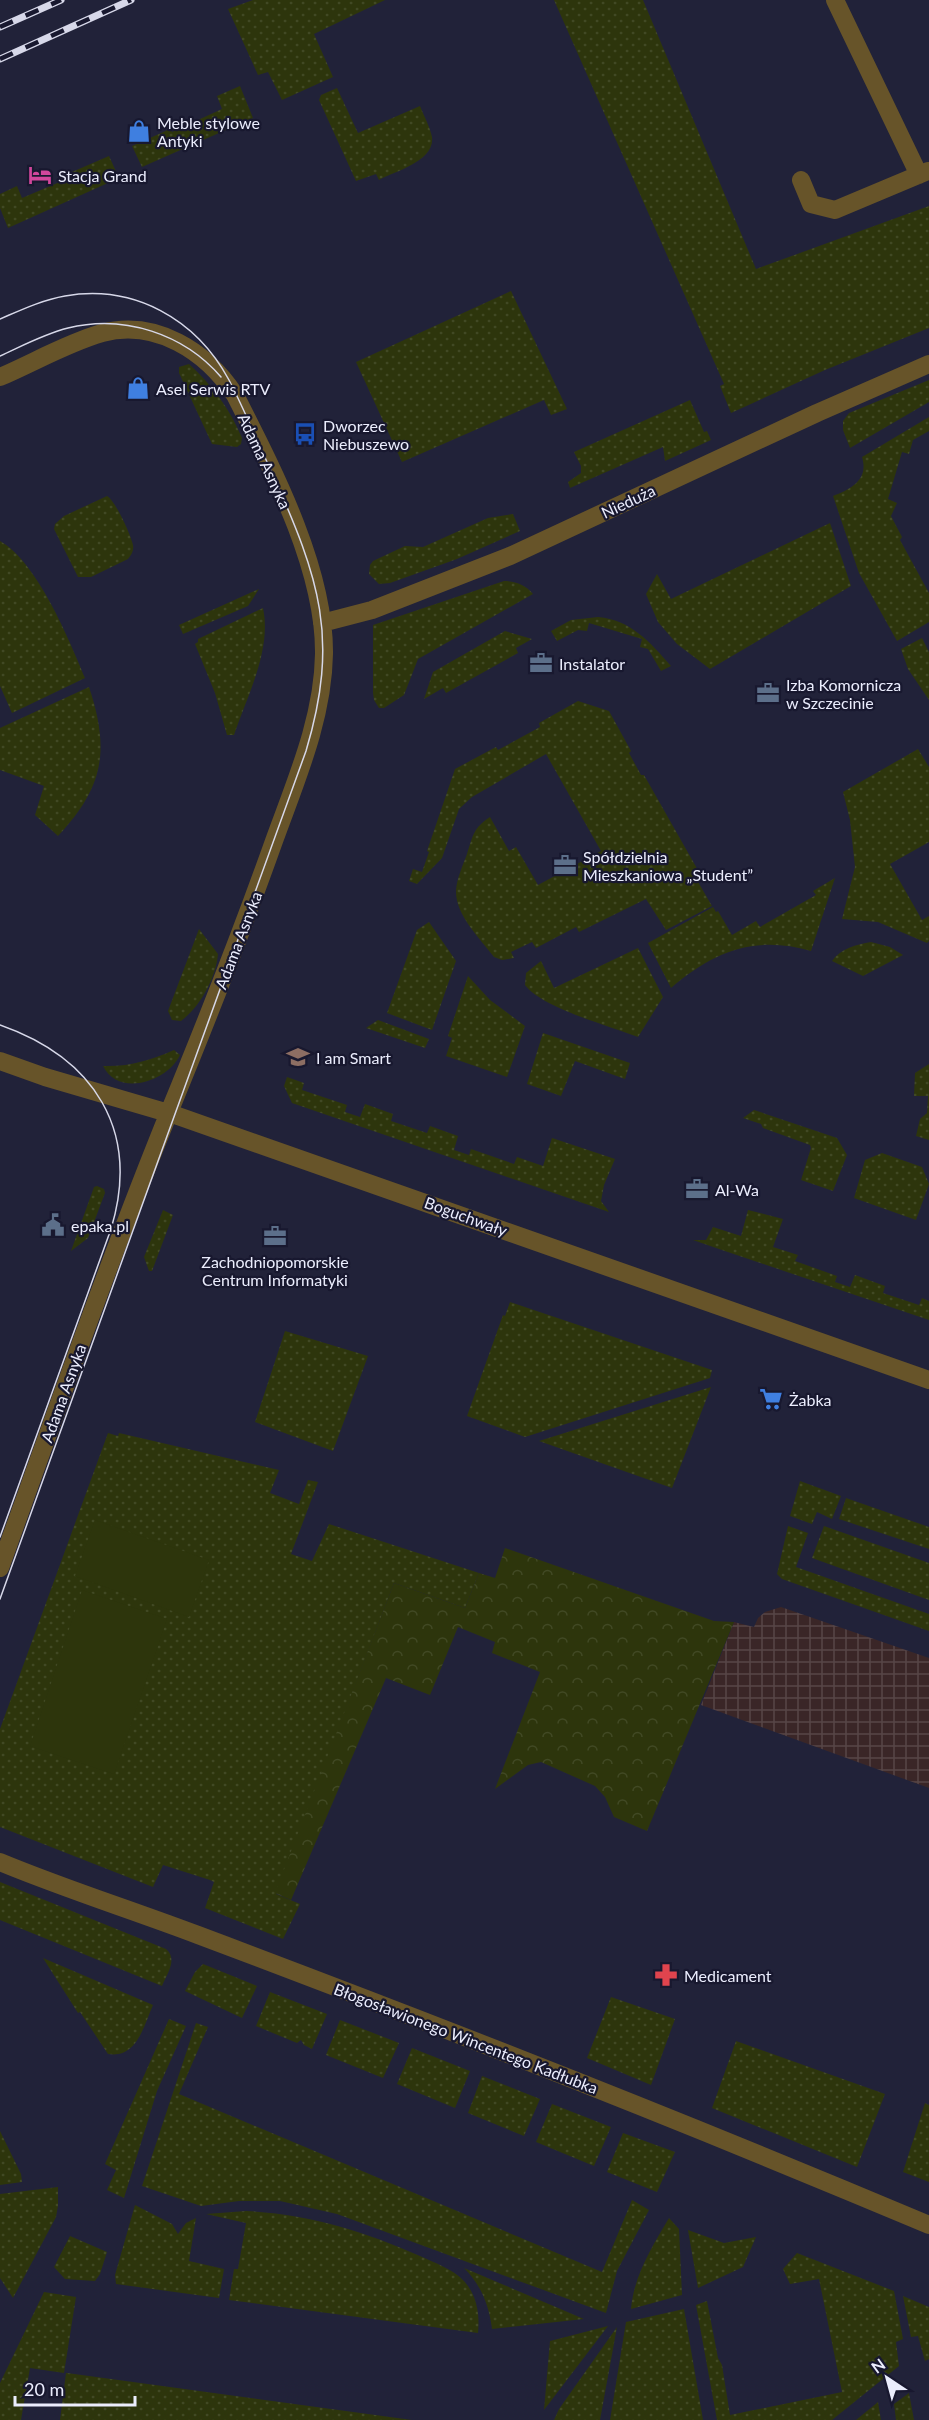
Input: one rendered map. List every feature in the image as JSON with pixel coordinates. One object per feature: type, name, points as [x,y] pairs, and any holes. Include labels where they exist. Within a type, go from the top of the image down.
[{"type":"street","points":[[801,180],[812,204],[835,210],[924,172],[835,0]]},
{"type":"street","name":"Adama Asnyka","points":[[0,377],[102,333],[133,330],[163,335],[203,359],[221,376],[235,395],[300,539],[314,580],[322,623],[323,676],[318,709],[306,751],[232,959],[113,1256],[0,1568]]},
{"type":"street","name":"Nieduża","points":[[322,623],[372,610],[510,556],[817,413],[929,364]]},
{"type":"street","name":"Boguchwały","points":[[0,1061],[45,1077],[169,1113],[929,1380]]},
{"type":"street","name":"Błogosławionego Wincentego Kadłubka","points":[[0,1862],[61,1887],[196,1934],[520,2057],[929,2225]]},
{"type":"shaded area","points":[[781,1607],[929,1658],[929,1788],[701,1705],[734,1622],[754,1627],[758,1618],[765,1612]]},
{"type":"green space","points":[[253,0],[385,0],[314,34],[333,77],[282,100],[268,72],[258,75],[228,9]]},
{"type":"green space","points":[[554,0],[643,0],[756,269],[929,206],[929,328],[825,370],[731,413],[720,386],[724,384]]},
{"type":"green space","points":[[240,86],[253,118],[142,167],[132,146],[170,129],[172,132],[222,109],[217,96]]},
{"type":"green space","points":[[337,88],[358,133],[420,106],[432,137],[427,153],[413,164],[379,180],[376,174],[356,181],[319,100],[321,95]]},
{"type":"green space","points":[[109,156],[119,178],[8,228],[0,208],[0,194],[17,186],[22,198],[74,176],[72,172]]},
{"type":"green space","points":[[511,291],[567,409],[551,415],[544,400],[402,462],[356,362]]},
{"type":"green space","points":[[189,364],[213,389],[232,417],[242,438],[241,444],[237,447],[212,444],[179,373],[179,367]]},
{"type":"green space","points":[[929,380],[929,402],[850,448],[843,430],[843,421],[849,413]]},
{"type":"green space","points":[[690,400],[704,432],[707,431],[711,440],[665,461],[663,447],[570,488],[568,482],[581,473],[581,466],[574,452]]},
{"type":"green space","points":[[929,417],[929,431],[913,440],[909,454],[902,452],[888,499],[897,503],[891,516],[902,537],[900,540],[929,593],[929,622],[897,641],[859,573],[833,496],[852,487],[861,478],[864,465],[862,457]]},
{"type":"green space","points":[[107,496],[126,526],[133,545],[132,552],[128,559],[91,577],[78,577],[54,529],[55,524],[64,516]]},
{"type":"green space","points":[[513,514],[520,531],[457,559],[390,583],[379,584],[369,574],[373,561],[405,546],[423,547],[488,518]]},
{"type":"green space","points":[[830,523],[851,586],[710,669],[677,644],[658,622],[646,594],[657,574],[671,599]]},
{"type":"green space","points":[[0,541],[14,551],[39,583],[61,623],[85,678],[12,713],[0,686]]},
{"type":"green space","points":[[504,581],[520,584],[533,594],[418,659],[404,695],[384,708],[379,708],[373,693],[373,625]]},
{"type":"green space","points":[[259,589],[248,606],[183,634],[179,625]]},
{"type":"green space","points":[[263,608],[264,640],[257,673],[234,735],[227,735],[215,693],[195,644],[198,639]]},
{"type":"green space","points":[[598,617],[630,627],[671,666],[661,671],[648,649],[640,647],[642,639],[589,623],[587,631],[578,630],[557,641],[551,631],[571,620]]},
{"type":"green space","points":[[505,631],[532,639],[516,648],[518,653],[446,693],[443,688],[424,699],[433,672]]},
{"type":"green space","points":[[922,638],[929,652],[929,700],[908,669],[901,649]]},
{"type":"green space","points":[[89,687],[96,709],[99,730],[101,749],[99,767],[94,784],[85,801],[58,836],[35,815],[44,786],[0,770],[0,728]]},
{"type":"green space","points":[[578,701],[609,711],[641,775],[644,775],[699,872],[694,875],[712,906],[666,930],[646,899],[579,932],[576,927],[536,948],[532,942],[511,952],[514,958],[502,960],[494,957],[469,926],[457,899],[459,876],[472,837],[480,825],[490,817],[509,851],[516,847],[538,885],[601,851],[546,754],[472,797],[459,809],[442,858],[417,884],[409,881],[413,869],[422,872],[455,769],[496,747],[498,750],[540,727],[539,723]]},
{"type":"green space","points":[[918,749],[929,767],[929,842],[890,864],[922,920],[929,916],[929,941],[927,943],[878,922],[842,919],[855,867],[850,820],[843,792]]},
{"type":"green space","points":[[835,878],[811,951],[791,946],[772,945],[736,950],[703,964],[671,988],[648,943],[713,907],[716,912],[718,911],[732,935],[756,921],[760,927],[816,895],[813,891]]},
{"type":"green space","points":[[429,922],[456,961],[432,1030],[387,1013],[417,930]]},
{"type":"green space","points":[[199,929],[218,954],[217,963],[206,991],[195,1008],[181,1021],[172,1020],[168,1011]]},
{"type":"green space","points":[[871,942],[890,947],[903,955],[863,976],[832,961],[849,948]]},
{"type":"green space","points":[[638,948],[663,997],[638,1037],[561,1009],[525,985],[526,973],[541,961],[554,988]]},
{"type":"green space","points":[[468,976],[490,1000],[525,1026],[507,1077],[446,1056],[452,1038],[448,1036]]},
{"type":"green space","points":[[378,1020],[429,1039],[425,1048],[366,1028]]},
{"type":"green space","points":[[543,1033],[630,1063],[625,1079],[575,1061],[561,1096],[527,1084]]},
{"type":"green space","points":[[174,1050],[180,1055],[174,1064],[155,1078],[143,1082],[120,1081],[110,1076],[103,1066],[140,1062]]},
{"type":"green space","points":[[929,1064],[929,1140],[916,1136],[920,1119],[927,1113],[928,1096],[914,1096],[915,1073]]},
{"type":"green space","points":[[287,1077],[304,1083],[302,1090],[347,1105],[345,1112],[360,1117],[365,1104],[393,1114],[391,1121],[427,1133],[430,1126],[458,1136],[454,1150],[469,1155],[471,1149],[514,1164],[517,1157],[543,1166],[552,1138],[615,1159],[604,1185],[601,1201],[609,1212],[292,1103],[284,1086]]},
{"type":"green space","points":[[754,1110],[837,1138],[847,1155],[833,1191],[801,1180],[810,1145],[743,1118]]},
{"type":"green space","points":[[882,1153],[922,1167],[929,1184],[916,1220],[854,1198],[865,1160]]},
{"type":"green space","points":[[94,1187],[104,1189],[105,1193],[88,1238],[71,1251]]},
{"type":"green space","points":[[163,1210],[173,1215],[152,1271],[149,1271],[144,1257]]},
{"type":"green space","points":[[748,1210],[783,1219],[773,1247],[798,1255],[795,1261],[837,1276],[835,1282],[850,1287],[855,1275],[885,1286],[883,1293],[919,1305],[922,1298],[929,1301],[929,1320],[693,1240],[706,1240],[713,1227],[741,1236]]},
{"type":"green space","points":[[510,1302],[712,1370],[710,1378],[525,1437],[467,1416],[503,1315],[505,1316]]},
{"type":"green space","points":[[285,1331],[368,1356],[333,1451],[255,1422]]},
{"type":"green space","points":[[711,1387],[672,1488],[539,1441]]},
{"type":"green space","points":[[108,1433],[118,1436],[119,1433],[279,1470],[270,1493],[299,1504],[308,1480],[318,1482],[291,1554],[312,1561],[329,1524],[479,1573],[465,1608],[394,1583],[276,1894],[300,1904],[283,1939],[205,1908],[214,1882],[210,1880],[163,1865],[153,1887],[0,1827],[0,1729]]},
{"type":"green space","points":[[800,1481],[841,1496],[832,1519],[817,1512],[812,1524],[790,1516]]},
{"type":"green space","points":[[846,1498],[929,1527],[929,1549],[839,1519]]},
{"type":"green space","points":[[95,1520],[209,1560],[189,1617],[75,1576]]},
{"type":"green space","points":[[788,1526],[808,1533],[796,1567],[929,1614],[929,1631],[782,1579],[777,1574]]},
{"type":"green space","points":[[824,1526],[929,1563],[929,1600],[812,1558]]},
{"type":"green space","points":[[505,1548],[714,1621],[734,1622],[647,1831],[614,1817],[605,1797],[595,1786],[541,1762],[528,1765],[495,1789],[540,1672],[492,1653],[495,1642],[458,1627],[430,1695],[386,1678],[291,1900],[275,1893],[394,1583],[465,1608],[479,1573],[495,1578]]},
{"type":"green space","points":[[82,1590],[167,1619],[114,1774],[30,1746]]},
{"type":"green space","points":[[0,1882],[166,1949],[171,1962],[162,1986],[0,1920]]},
{"type":"green space","points":[[43,1958],[153,2005],[133,2046],[118,2054],[108,2054],[80,2012],[78,2013]]},
{"type":"green space","points":[[203,1964],[257,1986],[242,2018],[185,1991],[195,1972]]},
{"type":"green space","points":[[270,1992],[327,2014],[312,2049],[304,2045],[301,2040],[297,2043],[256,2026]]},
{"type":"green space","points":[[611,1997],[675,2019],[651,2085],[587,2058]]},
{"type":"green space","points":[[169,2019],[186,2026],[157,2091],[124,2198],[107,2190],[116,2170],[105,2164]]},
{"type":"green space","points":[[340,2020],[399,2043],[383,2078],[326,2055]]},
{"type":"green space","points":[[196,2023],[208,2027],[179,2094],[602,2272],[632,2200],[649,2210],[617,2271],[606,2313],[337,2214],[280,2201],[239,2201],[201,2206],[142,2186]]},
{"type":"green space","points":[[736,2041],[885,2094],[857,2167],[712,2108]]},
{"type":"green space","points":[[412,2048],[470,2071],[455,2108],[397,2084]]},
{"type":"green space","points":[[482,2076],[540,2099],[524,2136],[468,2113]]},
{"type":"green space","points":[[925,2103],[929,2105],[929,2182],[903,2172]]},
{"type":"green space","points":[[552,2104],[611,2127],[594,2166],[536,2142]]},
{"type":"green space","points":[[0,2131],[21,2174],[22,2182],[0,2185]]},
{"type":"green space","points":[[623,2133],[675,2152],[657,2192],[607,2172]]},
{"type":"green space","points":[[58,2187],[56,2217],[13,2298],[0,2278],[0,2194]]},
{"type":"green space","points":[[135,2205],[172,2224],[178,2234],[186,2223],[196,2218],[189,2261],[224,2269],[219,2298],[116,2284],[115,2275]]},
{"type":"green space","points":[[246,2211],[291,2216],[335,2225],[399,2247],[444,2267],[460,2277],[472,2292],[478,2312],[478,2333],[229,2300],[234,2269],[238,2269],[246,2223],[206,2214]]},
{"type":"green space","points":[[669,2218],[679,2229],[682,2295],[631,2309],[640,2273]]},
{"type":"green space","points":[[688,2230],[724,2243],[756,2237],[743,2267],[698,2288]]},
{"type":"green space","points":[[70,2236],[107,2252],[100,2274],[95,2281],[65,2279],[54,2267]]},
{"type":"green space","points":[[797,2253],[894,2291],[903,2339],[896,2342],[899,2366],[832,2420],[717,2420],[696,2305],[707,2301],[718,2358],[722,2365],[730,2415],[842,2392],[819,2279],[790,2284],[783,2269]]},
{"type":"green space","points":[[464,2268],[584,2319],[492,2329],[483,2296],[475,2281]]},
{"type":"green space","points":[[44,2292],[76,2297],[64,2373],[30,2368],[21,2420],[0,2420],[0,2383]]},
{"type":"green space","points":[[903,2296],[929,2307],[929,2359],[925,2361],[918,2336],[911,2337]]},
{"type":"green space","points":[[684,2309],[703,2420],[610,2420],[626,2322]]},
{"type":"green space","points":[[608,2326],[544,2410],[550,2341]]},
{"type":"green space","points":[[617,2327],[600,2420],[554,2420],[559,2409]]},
{"type":"green space","points":[[67,2373],[412,2420],[60,2420]]},
{"type":"green space","points":[[909,2393],[914,2420],[896,2420],[894,2404]]},
{"type":"green space","points":[[878,2402],[881,2420],[856,2420]]},
{"type":"tram line","points":[[0,319],[65,296],[115,295],[139,301],[160,311],[181,323],[199,339],[229,380],[289,512],[313,578],[320,609],[323,641],[322,675],[306,751],[0,1599]]},
{"type":"tram line","points":[[0,356],[68,328],[89,324],[110,324],[152,331],[171,339],[189,349],[221,377]]},
{"type":"tram line","points":[[0,1025],[33,1039],[61,1057],[84,1078],[102,1102],[114,1130],[120,1160],[119,1193],[111,1229],[0,1537]]},
{"type":"railway","points":[[0,27],[61,0]]},
{"type":"railway","points":[[0,59],[131,0]]},
{"type":"place","name":"Meble stylowe Antyki","points":[[139,131]]},
{"type":"place","name":"Stacja Grand","points":[[40,175]]},
{"type":"place","name":"Asel Serwis RTV","points":[[138,388]]},
{"type":"place","name":"Dworzec Niebuszewo","points":[[305,434]]},
{"type":"place","name":"Instalator","points":[[541,663]]},
{"type":"place","name":"Izba Komornicza w Szczecinie","points":[[768,693]]},
{"type":"place","name":"Spółdzielnia Mieszkaniowa „Student”","points":[[565,865]]},
{"type":"place","name":"I am Smart","points":[[298,1057]]},
{"type":"place","name":"Al-Wa","points":[[697,1189]]},
{"type":"place","name":"epaka.pl","points":[[53,1225]]},
{"type":"place","name":"Zachodniopomorskie Centrum Informatyki","points":[[275,1236]]},
{"type":"place","name":"Żabka","points":[[771,1399]]},
{"type":"place","name":"Medicament","points":[[666,1975]]}]
